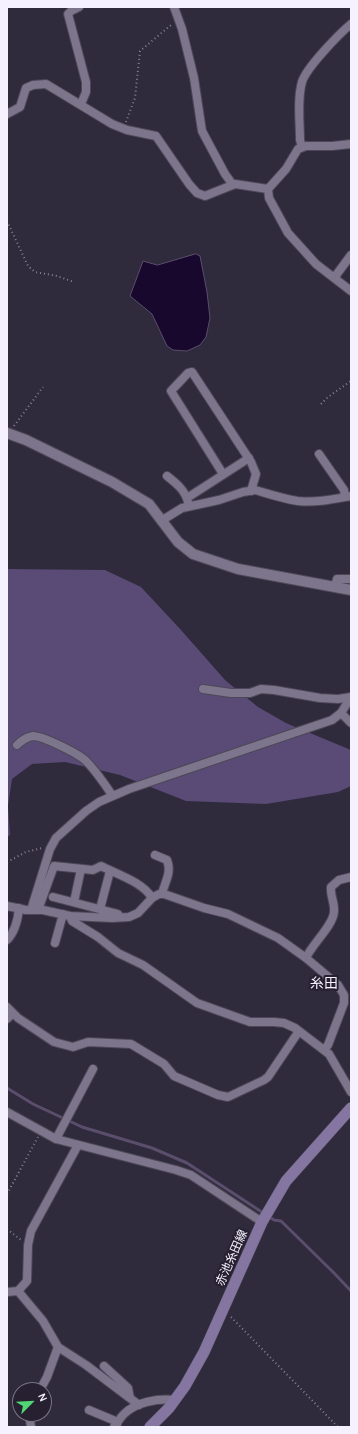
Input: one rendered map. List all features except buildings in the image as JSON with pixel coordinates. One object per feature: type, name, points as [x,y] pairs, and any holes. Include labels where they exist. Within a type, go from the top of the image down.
[{"type":"main road","name":"赤池糸田線","points":[[150,1427],[175,1400],[185,1386],[204,1352],[262,1222],[286,1181],[351,1108]]},
{"type":"street","points":[[79,7],[68,14],[86,82],[86,92],[81,104]]},
{"type":"street","points":[[174,7],[179,19],[194,78],[202,131],[221,167],[233,185]]},
{"type":"street","points":[[302,147],[300,140],[300,100],[302,81],[308,70],[351,24]]},
{"type":"street","points":[[7,114],[20,107],[26,88],[33,85],[46,84],[112,124],[156,136],[197,194],[205,196],[233,185],[240,184],[268,189]]},
{"type":"street","points":[[351,144],[306,146],[298,149],[286,169],[268,189],[269,198],[288,233],[316,264],[351,291]]},
{"type":"street","points":[[334,278],[351,255]]},
{"type":"street","points":[[224,474],[171,391],[188,373],[192,372],[249,458],[256,474],[251,490]]},
{"type":"street","points":[[8,434],[26,440],[112,482],[149,504],[178,542],[193,554],[238,569],[351,590]]},
{"type":"street","points":[[188,502],[219,500],[251,490],[296,501],[321,501],[348,497],[319,454]]},
{"type":"street","points":[[161,520],[182,508],[224,474],[249,458]]},
{"type":"street","points":[[167,476],[178,484],[188,502]]},
{"type":"street","points":[[335,587],[337,579],[351,579]]},
{"type":"street","points":[[203,689],[231,693],[250,693],[261,690],[274,690],[320,698],[338,699],[351,697]]},
{"type":"street","points":[[35,910],[52,845],[56,838],[86,811],[99,802],[112,795],[332,720],[341,714],[351,697]]},
{"type":"street","points":[[341,714],[351,723]]},
{"type":"street","points":[[17,745],[23,739],[32,736],[43,739],[76,754],[85,760],[112,795]]},
{"type":"street","points":[[155,855],[167,860],[169,863],[169,874],[162,894]]},
{"type":"street","points":[[35,910],[54,866],[93,870],[101,866],[143,887],[149,892],[152,898]]},
{"type":"street","points":[[74,902],[81,869]]},
{"type":"street","points":[[100,909],[110,871]]},
{"type":"street","points":[[306,958],[309,951],[331,921],[334,913],[330,894],[331,887],[339,880],[351,877]]},
{"type":"street","points":[[7,906],[67,915],[120,918],[138,914],[152,898],[162,894],[204,908],[228,914],[278,938],[306,958],[338,985],[344,995],[344,1003],[328,1045],[324,1050]]},
{"type":"street","points":[[53,897],[118,914],[120,918]]},
{"type":"street","points":[[7,940],[12,934],[18,916],[18,908]]},
{"type":"street","points":[[55,943],[67,915]]},
{"type":"street","points":[[67,915],[72,921],[98,937],[118,953],[143,965],[197,1003],[250,1022],[284,1023],[299,1031],[329,1054],[351,1092]]},
{"type":"street","points":[[9,1013],[54,1042],[73,1047],[88,1042],[131,1044],[164,1064],[174,1076],[218,1095],[228,1097],[268,1077],[299,1031]]},
{"type":"street","points":[[56,1139],[93,1069]]},
{"type":"street","points":[[7,1112],[56,1139],[192,1175],[262,1222]]},
{"type":"street","points":[[7,1292],[18,1291],[27,1281],[28,1245],[31,1231],[78,1145]]},
{"type":"street","points":[[18,1291],[43,1321],[58,1348],[86,1365],[139,1405]]},
{"type":"street","points":[[44,1382],[58,1348]]},
{"type":"street","points":[[104,1366],[128,1388],[130,1398]]},
{"type":"street","points":[[89,1410],[113,1420],[116,1425],[125,1413],[139,1405],[154,1400],[175,1400]]},
{"type":"path","points":[[123,128],[135,98],[140,51],[179,19]]},
{"type":"path","points":[[7,221],[28,266],[35,272],[57,276],[74,282]]},
{"type":"path","points":[[321,404],[328,397],[351,381]]},
{"type":"path","points":[[8,434],[43,387]]},
{"type":"path","points":[[7,862],[26,852],[52,845]]},
{"type":"path","points":[[7,1194],[42,1131]]},
{"type":"path","points":[[7,1229],[28,1245]]},
{"type":"path","points":[[223,1308],[338,1427]]},
{"type":"shaded area","points":[[196,254],[200,256],[207,292],[210,318],[206,337],[200,345],[187,351],[173,350],[167,346],[152,314],[130,296],[143,261],[157,265]]},
{"type":"shaded area","points":[[7,569],[105,570],[141,587],[225,680],[258,707],[286,723],[351,750],[351,786],[338,792],[266,804],[186,801],[120,775],[65,762],[32,764],[12,779],[8,806],[10,835],[7,837]]},
{"type":"waterway","points":[[7,1088],[33,1104],[82,1127],[152,1148],[187,1163],[274,1220],[281,1221],[351,1291]]},
{"type":"district","name":"糸田","points":[[324,984]]}]
